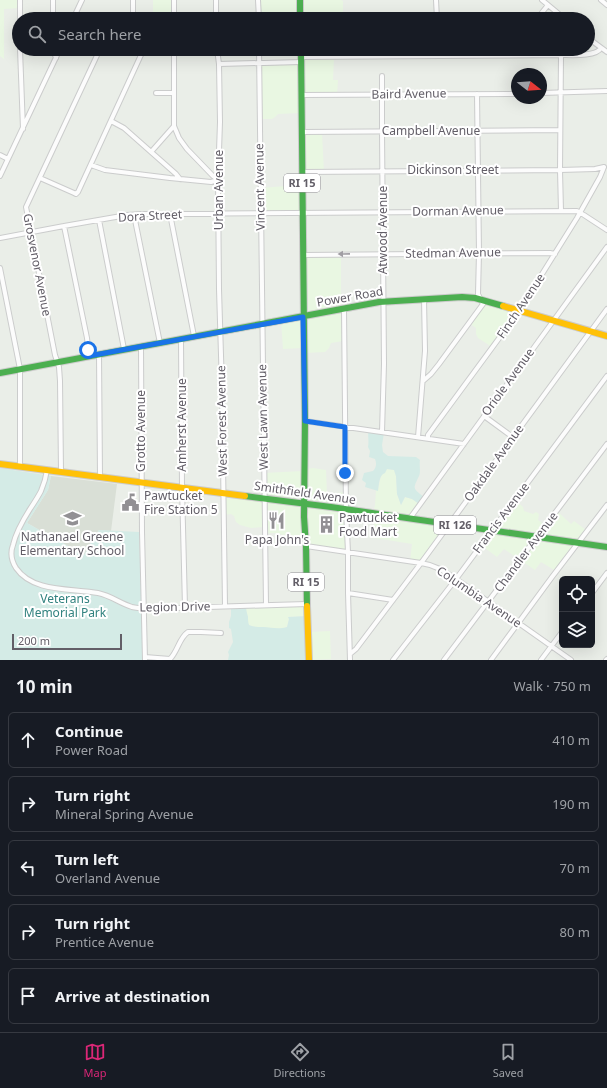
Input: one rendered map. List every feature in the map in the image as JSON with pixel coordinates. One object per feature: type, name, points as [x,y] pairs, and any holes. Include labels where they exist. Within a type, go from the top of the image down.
[{"type":"main road","points":[[300,0],[300,12]]},
{"type":"main road","name":"RI 15","points":[[301,56],[305,421],[304,504],[309,660]]},
{"type":"main road","name":"Power Road","points":[[0,373],[384,302],[424,299],[462,297],[480,299],[607,336]]},
{"type":"main road","name":"Smithfield Avenue","points":[[0,464],[410,518],[607,546]]},
{"type":"street","points":[[20,0],[20,12]]},
{"type":"street","points":[[53,0],[53,12]]},
{"type":"street","points":[[76,12],[82,0]]},
{"type":"street","points":[[133,0],[133,12]]},
{"type":"street","points":[[174,0],[174,12]]},
{"type":"street","points":[[216,0],[216,12]]},
{"type":"street","points":[[258,0],[259,12]]},
{"type":"street","points":[[436,0],[437,12]]},
{"type":"street","points":[[542,0],[556,12]]},
{"type":"street","points":[[543,12],[548,6]]},
{"type":"street","points":[[595,43],[607,52]]},
{"type":"street","points":[[595,54],[599,52],[601,48]]},
{"type":"street","points":[[20,56],[22,129]]},
{"type":"street","points":[[0,176],[57,56]]},
{"type":"street","name":"Grosvenor Avenue","points":[[61,472],[59,367],[26,207],[97,56]]},
{"type":"street","points":[[40,178],[76,194],[78,192],[140,56]]},
{"type":"street","points":[[174,56],[174,126],[179,138],[218,180]]},
{"type":"street","name":"Urban Avenue","points":[[218,56],[220,124],[218,180],[220,332]]},
{"type":"street","name":"Vincent Avenue","points":[[259,56],[262,324]]},
{"type":"street","points":[[219,64],[259,64],[301,60],[437,56]]},
{"type":"street","points":[[561,56],[560,170],[562,211]]},
{"type":"street","name":"Atwood Avenue","points":[[382,76],[384,212],[384,364],[382,432]]},
{"type":"street","points":[[547,94],[607,91]]},
{"type":"street","points":[[156,93],[174,93]]},
{"type":"street","name":"Baird Avenue","points":[[301,94],[511,94]]},
{"type":"street","points":[[423,381],[432,374],[483,304],[478,294],[479,253],[477,94]]},
{"type":"street","points":[[111,121],[124,128],[180,179]]},
{"type":"street","points":[[151,152],[174,126]]},
{"type":"street","name":"Campbell Avenue","points":[[302,132],[560,130]]},
{"type":"street","points":[[0,156],[8,159]]},
{"type":"street","points":[[91,165],[105,170],[186,180],[211,182],[218,180]]},
{"type":"street","name":"Dickinson Street","points":[[302,172],[560,170],[595,169],[604,167]]},
{"type":"street","name":"Finch Avenue","points":[[428,438],[428,435],[519,311],[556,254],[600,177],[604,167]]},
{"type":"street","name":"Dorman Avenue","points":[[303,213],[478,211],[580,212]]},
{"type":"street","points":[[580,212],[607,230]]},
{"type":"street","name":"Dora Street","points":[[0,238],[134,214],[303,213]]},
{"type":"street","points":[[134,214],[160,343]]},
{"type":"street","points":[[170,214],[194,336]]},
{"type":"street","points":[[99,220],[124,349]]},
{"type":"street","points":[[64,226],[87,338],[89,356]]},
{"type":"street","name":"Oriole Avenue","points":[[410,518],[607,247]]},
{"type":"street","name":"Stedman Avenue","points":[[303,255],[479,253],[556,254]]},
{"type":"street","points":[[0,268],[20,369],[20,466]]},
{"type":"street","points":[[418,437],[425,351],[424,299]]},
{"type":"street","points":[[344,309],[346,510],[350,660]]},
{"type":"street","name":"Oakdale Avenue","points":[[350,654],[356,649],[421,563],[607,309]]},
{"type":"street","name":"West Lawn Avenue","points":[[262,324],[266,605]]},
{"type":"street","name":"West Forest Avenue","points":[[220,332],[225,606]]},
{"type":"street","name":"Amherst Avenue","points":[[181,339],[182,488],[185,607]]},
{"type":"street","name":"Grotto Avenue","points":[[141,346],[142,553],[145,659]]},
{"type":"street","points":[[99,354],[100,477]]},
{"type":"street","name":"Francis Avenue","points":[[393,660],[456,579],[607,376]]},
{"type":"street","points":[[484,416],[514,438]]},
{"type":"street","points":[[305,421],[464,444]]},
{"type":"street","name":"Chandler Avenue","points":[[444,660],[607,444]]},
{"type":"street","name":"Legion Drive","points":[[47,470],[42,490],[20,527],[12,546],[11,558],[17,570],[24,577],[36,583],[61,589],[97,593],[112,597],[132,607],[144,609],[307,604]]},
{"type":"street","points":[[491,660],[552,577],[607,506]]},
{"type":"street","name":"Columbia Avenue","points":[[306,546],[429,564],[440,568],[571,660]]},
{"type":"street","points":[[595,589],[607,573]]},
{"type":"street","points":[[348,593],[393,600]]},
{"type":"street","points":[[145,659],[171,659],[183,636],[188,632],[221,634]]},
{"type":"street","points":[[541,660],[559,636]]},
{"type":"shaded area","points":[[0,0],[19,0],[19,8],[4,9],[4,59],[0,56]]},
{"type":"shaded area","points":[[153,0],[173,0],[173,12],[153,12]]},
{"type":"shaded area","points":[[257,0],[343,1],[343,12],[258,12]]},
{"type":"shaded area","points":[[300,56],[336,56],[334,58],[333,80],[338,80],[337,95],[301,95],[300,113],[278,114],[272,119],[259,119],[260,63],[299,63]]},
{"type":"shaded area","points":[[301,132],[322,133],[324,172],[302,172]]},
{"type":"shaded area","points":[[301,185],[302,212],[259,212],[259,188]]},
{"type":"shaded area","points":[[341,254],[341,309],[343,309],[343,341],[331,343],[325,352],[304,353],[302,348],[283,349],[281,321],[302,317],[302,255]]},
{"type":"shaded area","points":[[481,300],[518,311],[492,347],[478,338],[476,328],[469,323],[481,304]]},
{"type":"shaded area","points":[[313,468],[326,470],[327,494],[345,492],[347,551],[306,547],[305,536],[296,537],[273,533],[264,534],[263,527],[251,528],[240,525],[231,514],[223,515],[223,493],[263,498],[263,473],[303,471],[304,469]]},
{"type":"shaded area","points":[[387,469],[394,470],[396,476],[397,494],[401,505],[405,497],[412,499],[419,504],[409,518],[448,524],[422,561],[410,561],[412,544],[369,537],[374,526],[373,513],[376,490],[378,490],[381,475]]},
{"type":"shaded area","name":"Nathanael Greene Elementary School","points":[[51,476],[117,484],[111,531],[99,530],[84,555],[27,523],[48,490]]},
{"type":"shaded area","points":[[515,500],[523,507],[524,511],[533,514],[536,512],[539,514],[538,520],[545,525],[557,511],[571,524],[574,521],[586,530],[556,571],[541,562],[535,570],[504,549],[497,557],[481,545]]},
{"type":"shaded area","points":[[307,604],[308,616],[288,617],[287,627],[284,628],[257,628],[249,625],[247,621],[248,617],[246,613],[246,606]]},
{"type":"shaded area","points":[[330,631],[331,659],[310,660],[309,632]]},
{"type":"green space","points":[[368,430],[384,433],[382,445],[383,452],[388,456],[416,457],[420,460],[420,474],[415,488],[417,492],[424,497],[419,504],[412,499],[405,497],[401,505],[397,494],[396,476],[394,470],[387,469],[383,474],[378,491],[365,487],[366,483],[362,480],[364,473],[373,471],[376,464],[375,459],[369,457],[370,451],[368,447]]},
{"type":"green space","name":"Veterans Memorial Park","points":[[0,468],[51,476],[48,490],[27,523],[84,555],[99,530],[139,532],[143,649],[146,660],[0,660]]},
{"type":"green space","points":[[231,606],[246,606],[249,625],[256,627],[283,628],[287,627],[288,617],[308,616],[310,660],[228,660],[228,652],[233,642],[231,629],[229,628]]},
{"type":"traffic: fast","points":[[300,0],[300,12]]},
{"type":"traffic: fast","points":[[301,56],[305,421],[304,517],[307,606]]},
{"type":"traffic: fast","points":[[0,373],[379,302],[462,297],[475,298],[503,306]]},
{"type":"traffic: fast","points":[[245,496],[607,547]]},
{"type":"traffic: slow","points":[[503,306],[607,336]]},
{"type":"traffic: slow","points":[[0,464],[245,496]]},
{"type":"traffic: slow","points":[[307,606],[309,660]]},
{"type":"place","name":"Pawtucket Fire Station 5","points":[[131,503]]},
{"type":"place","name":"Nathanael Greene Elementary School","points":[[72,518]]},
{"type":"place","name":"Papa John's","points":[[277,521]]},
{"type":"place","name":"Pawtucket Food Mart","points":[[326,525]]},
{"type":"route","points":[[88,350],[89,356],[303,317],[305,421],[345,427],[345,473]]}]
